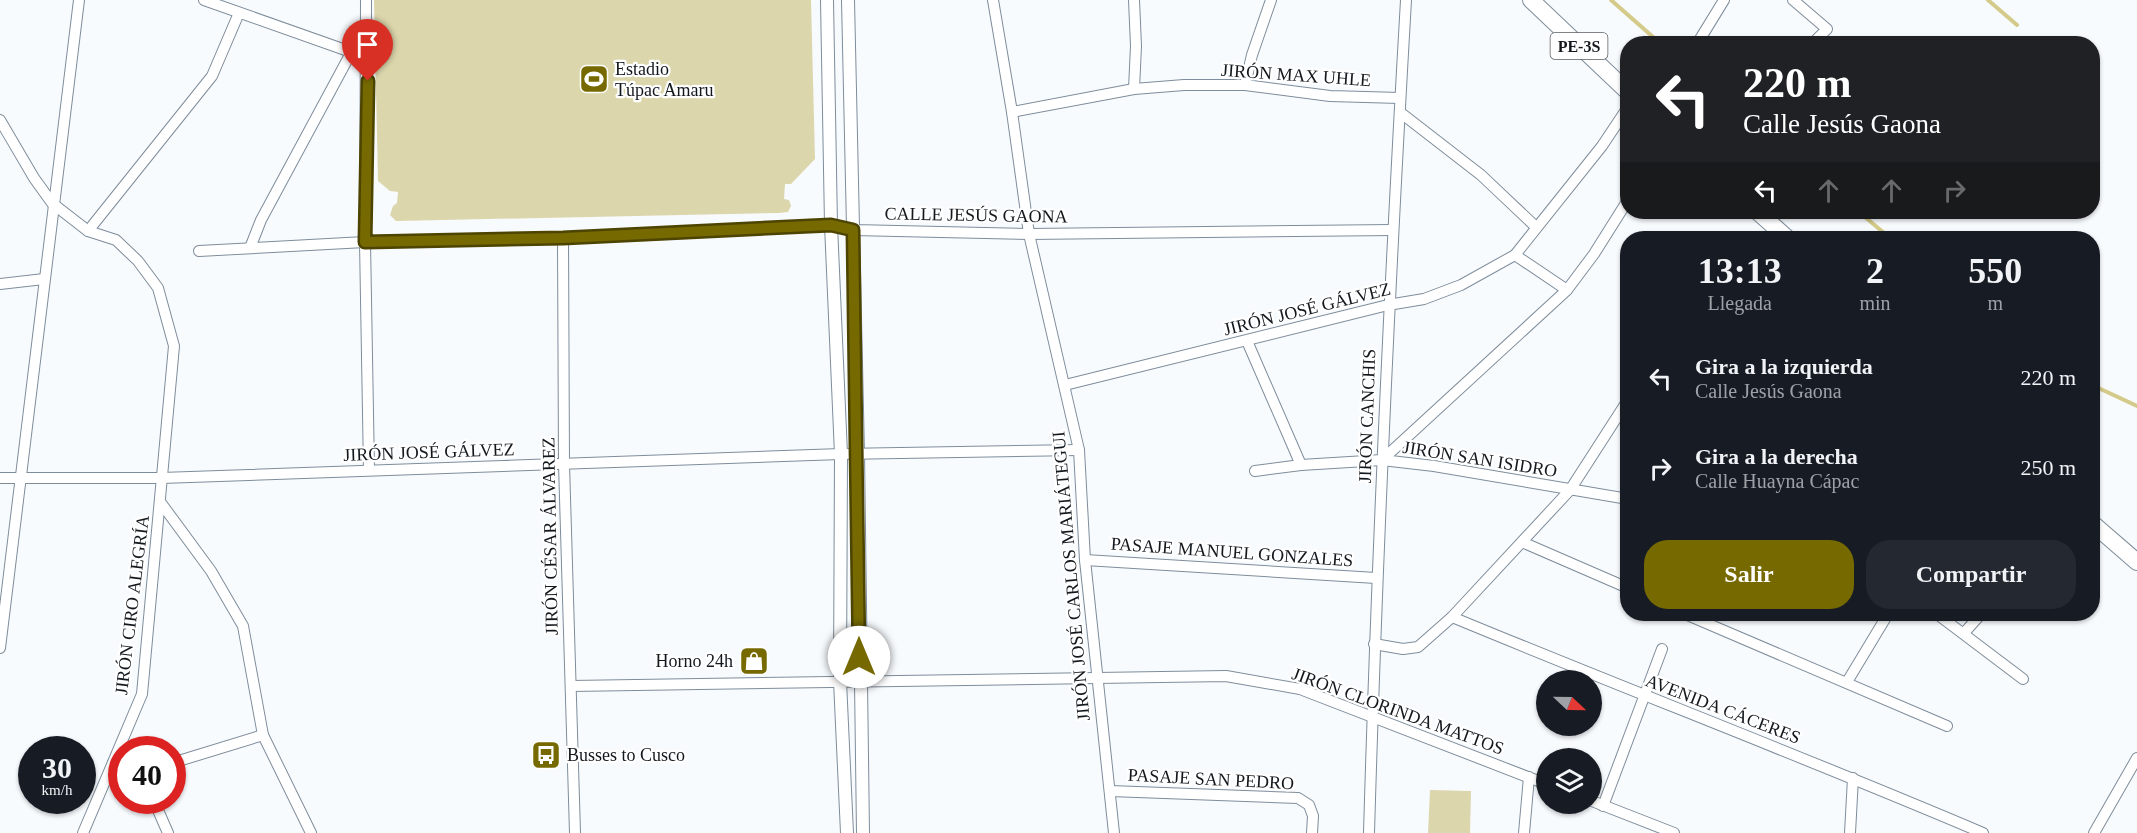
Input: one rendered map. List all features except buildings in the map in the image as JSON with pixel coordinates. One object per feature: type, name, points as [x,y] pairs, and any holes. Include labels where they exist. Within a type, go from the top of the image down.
[{"type":"highway","name":"PE-3S","points":[[1531,0],[1620,84]]},
{"type":"highway","points":[[1766,219],[1779,231]]},
{"type":"highway","points":[[2100,530],[2137,562]]},
{"type":"street","points":[[0,648],[52,203],[79,0]]},
{"type":"street","points":[[204,0],[368,58]]},
{"type":"street","points":[[366,0],[368,58],[365,242],[369,470]]},
{"type":"street","points":[[827,0],[831,225],[841,454],[840,681],[847,833]]},
{"type":"street","points":[[848,0],[858,454],[862,833]]},
{"type":"street","name":"JIRÓN JOSÉ CARLOS MARIÁTEGUI","points":[[993,0],[1029,234],[1079,450],[1085,560],[1114,833]]},
{"type":"street","points":[[1134,0],[1136,36],[1134,89]]},
{"type":"street","points":[[1245,85],[1252,55],[1271,0]]},
{"type":"street","name":"JIRÓN CANCHIS","points":[[1369,833],[1376,578],[1388,305],[1406,0]]},
{"type":"street","points":[[1702,36],[1724,0]]},
{"type":"street","points":[[1793,0],[1827,29],[1820,36]]},
{"type":"street","points":[[88,231],[212,76],[239,13]]},
{"type":"street","points":[[250,248],[261,219],[352,51]]},
{"type":"street","name":"JIRÓN MAX UHLE","points":[[1012,112],[1134,89],[1245,85],[1330,96],[1400,98]]},
{"type":"street","points":[[1401,113],[1481,175],[1536,227]]},
{"type":"street","name":"JIRÓN JOSÉ GÁLVEZ","points":[[1065,385],[1388,305],[1424,299],[1461,285],[1515,255],[1602,146],[1620,119]]},
{"type":"street","name":"JIRÓN CIRO ALEGRÍA","points":[[0,120],[34,178],[52,203],[88,231],[116,240],[138,261],[158,288],[174,346],[142,694],[127,736]]},
{"type":"street","points":[[1382,460],[1568,290],[1620,213]]},
{"type":"street","name":"CALLE JESÚS GAONA","points":[[199,251],[365,242],[563,238],[831,225],[853,230],[1029,234],[1393,230]]},
{"type":"street","name":"JIRÓN CÉSAR ÁLVAREZ","points":[[563,238],[564,464],[575,833]]},
{"type":"street","points":[[1515,255],[1568,290]]},
{"type":"street","points":[[0,284],[44,279]]},
{"type":"street","points":[[1247,341],[1300,465]]},
{"type":"street","points":[[1374,644],[1403,649],[1418,647],[1452,617],[1570,490],[1620,412]]},
{"type":"street","name":"JIRÓN JOSÉ GÁLVEZ","points":[[0,478],[161,478],[841,454],[1079,450]]},
{"type":"street","name":"JIRÓN SAN ISIDRO","points":[[1255,471],[1300,465],[1382,460],[1434,466],[1620,498]]},
{"type":"street","points":[[161,503],[211,571],[243,626],[263,735],[311,833]]},
{"type":"street","points":[[1522,542],[1620,585]]},
{"type":"street","name":"PASAJE MANUEL GONZALES","points":[[1085,560],[1376,578]]},
{"type":"street","name":"AVENIDA CÁCERES","points":[[1452,617],[1643,696],[1853,778],[1983,833]]},
{"type":"street","points":[[1701,621],[1947,726]]},
{"type":"street","points":[[1847,682],[1884,621]]},
{"type":"street","points":[[1947,621],[2023,679]]},
{"type":"street","points":[[1964,633],[1975,621]]},
{"type":"street","points":[[1662,649],[1603,806],[1674,833]]},
{"type":"street","name":"JIRÓN CLORINDA MATTOS","points":[[571,686],[1226,676],[1300,689],[1536,780]]},
{"type":"street","points":[[186,759],[263,735]]},
{"type":"street","points":[[2094,833],[2135,766]]},
{"type":"street","points":[[1524,833],[1529,777]]},
{"type":"street","points":[[1850,833],[1853,778]]},
{"type":"street","name":"JIRÓN CIRO ALEGRÍA","points":[[83,833],[108,782]]},
{"type":"street","name":"PASAJE SAN PEDRO","points":[[1110,791],[1298,798],[1309,804],[1312,833]]},
{"type":"street","points":[[160,814],[168,833]]},
{"type":"shaded area","name":"Estadio Túpac Amaru","points":[[374,0],[811,0],[815,159],[791,184],[785,184],[784,199],[789,200],[791,206],[788,212],[396,221],[390,215],[393,206],[397,203],[398,192],[390,191],[378,181]]},
{"type":"shaded area","points":[[1430,790],[1471,791],[1470,833],[1428,833]]},
{"type":"waterway","points":[[1611,0],[1652,36]]},
{"type":"waterway","points":[[1988,0],[2017,25]]},
{"type":"waterway","points":[[1867,219],[1882,231]]},
{"type":"waterway","points":[[2100,389],[2137,406]]},
{"type":"place","name":"Estadio Túpac Amaru","points":[[594,79]]},
{"type":"place","name":"Horno 24h","points":[[754,661]]},
{"type":"place","name":"Busses to Cusco","points":[[546,755]]},
{"type":"route","points":[[368,81],[365,242],[563,238],[831,225],[853,230],[858,454],[859,657]]}]
